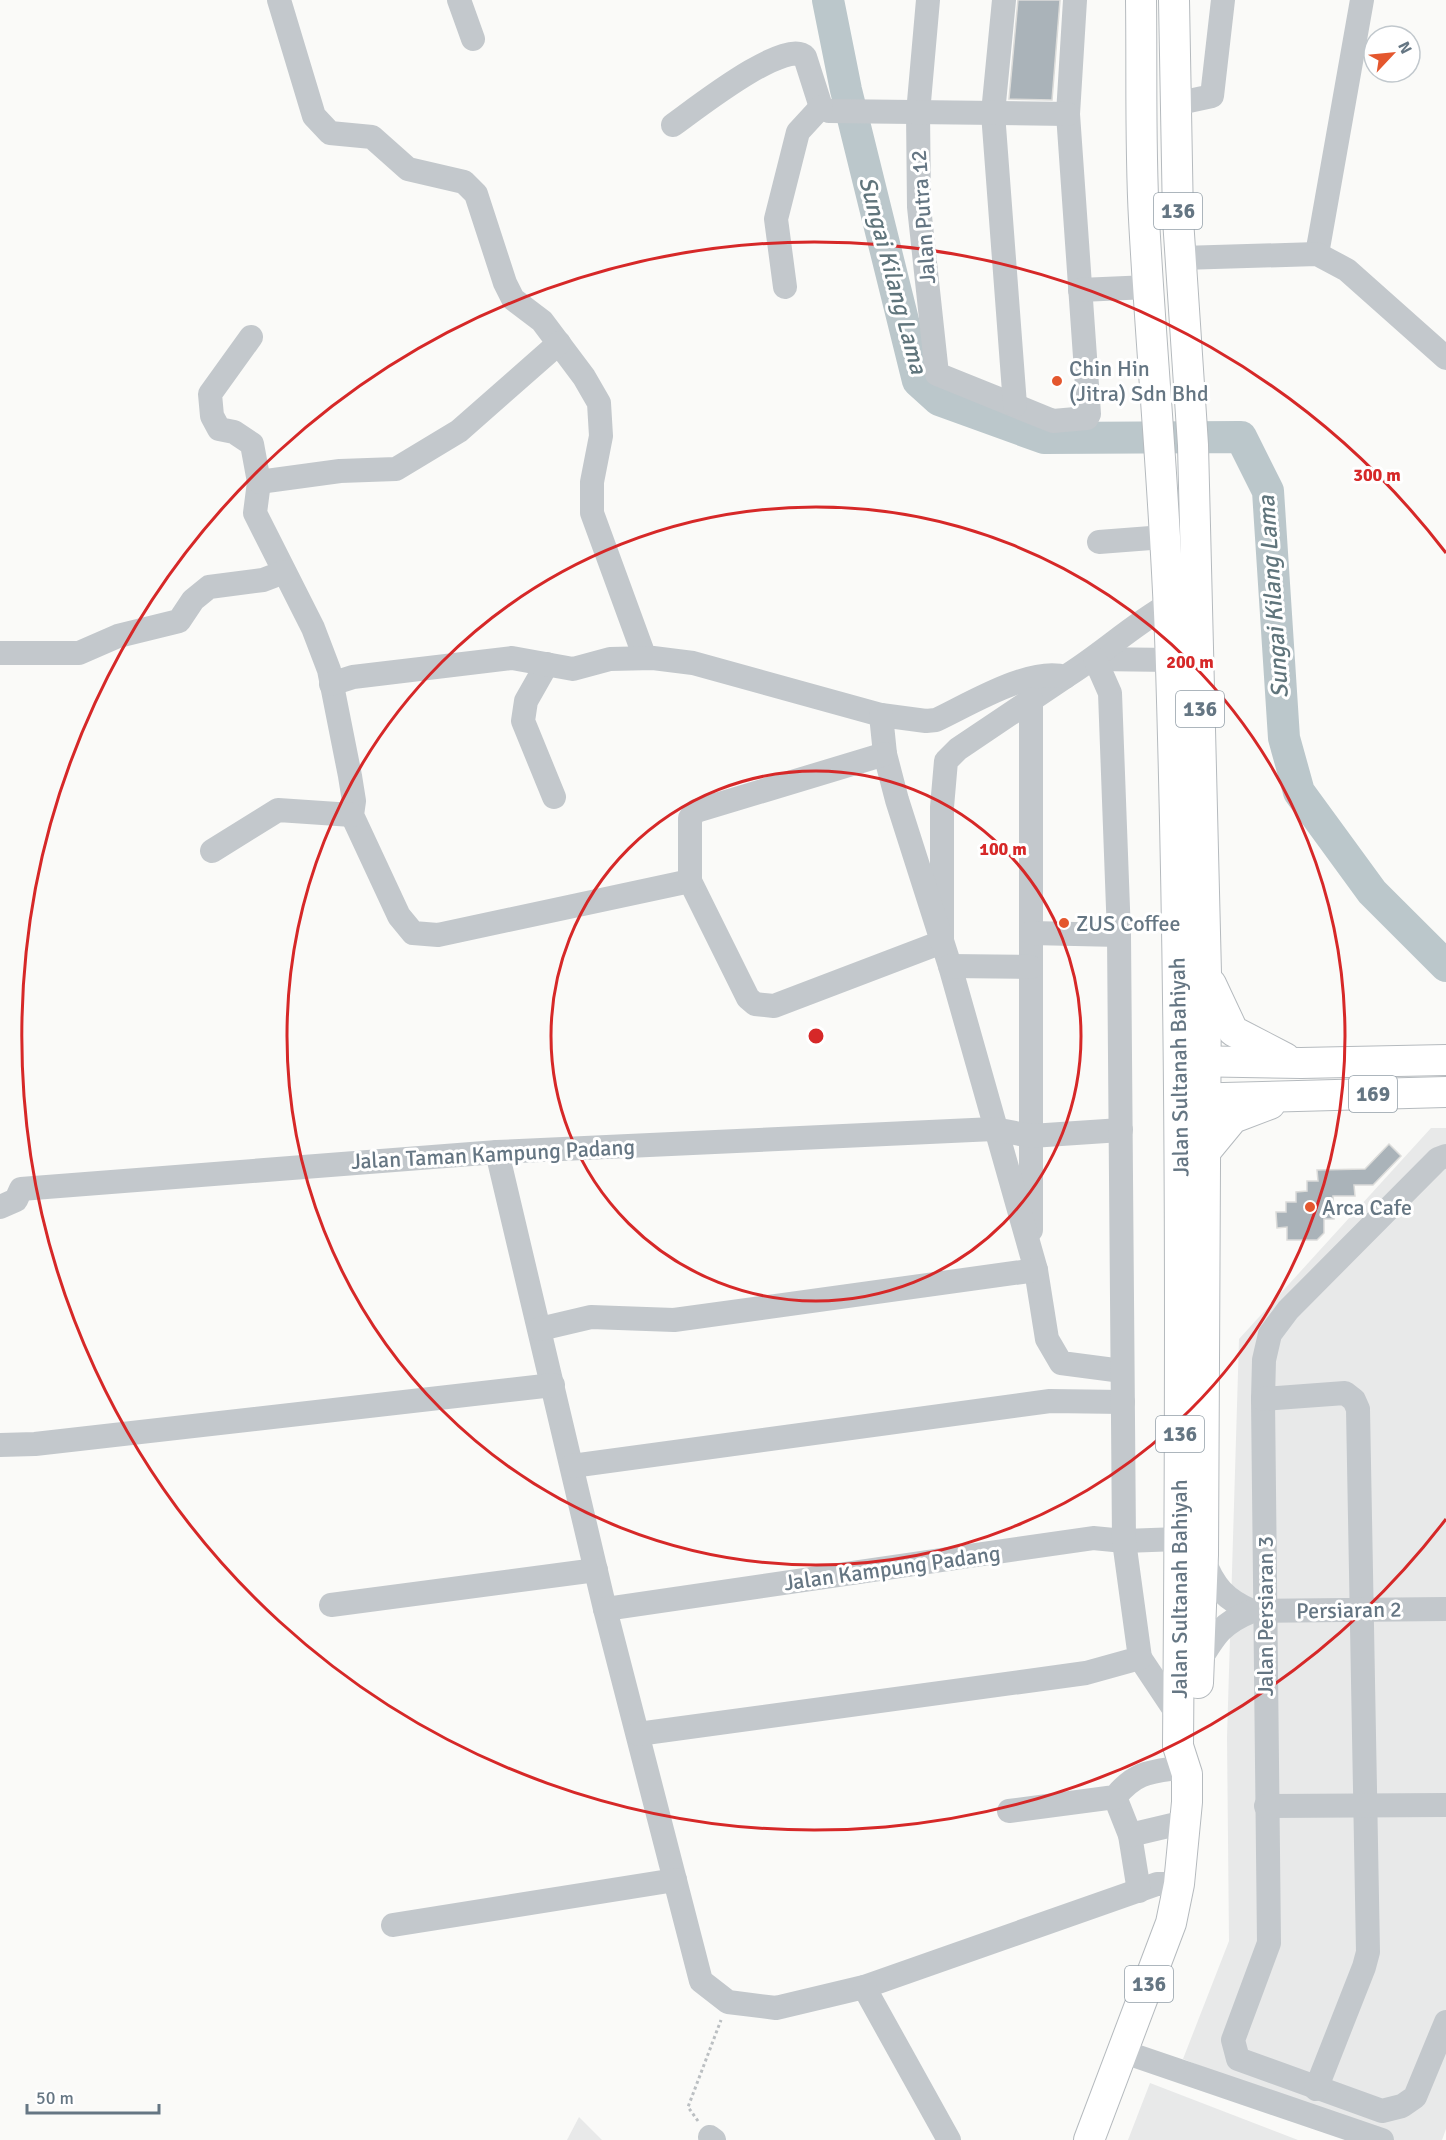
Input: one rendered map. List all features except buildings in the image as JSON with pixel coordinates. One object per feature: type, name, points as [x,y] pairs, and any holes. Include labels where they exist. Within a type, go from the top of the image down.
[{"type":"main road","name":"Jalan Sultanah Bahiyah","points":[[1140,0],[1143,218],[1159,420],[1192,1061],[1182,1331],[1191,1547],[1199,1662],[1196,1747],[1186,1771]]},
{"type":"main road","name":"Jalan Sultanah Bahiyah","points":[[1174,0],[1175,104],[1181,258],[1192,433],[1206,973],[1192,1061]]},
{"type":"main road","points":[[1206,973],[1233,1031],[1277,1056],[1301,1063]]},
{"type":"main road","name":"169","points":[[1192,1061],[1301,1063],[1446,1060]]},
{"type":"main road","name":"169","points":[[1192,1099],[1446,1092]]},
{"type":"main road","points":[[1205,1152],[1233,1118],[1260,1107],[1300,1096]]},
{"type":"main road","name":"Jalan Sultanah Bahiyah","points":[[1089,2140],[1171,1923],[1179,1884],[1185,1822],[1186,1771],[1178,1746],[1178,1715],[1191,1547],[1205,1152],[1192,1099]]},
{"type":"street","points":[[279,0],[314,116],[330,133],[372,137],[408,169],[464,182],[476,194],[504,283],[513,299],[542,321],[584,377],[599,403],[602,436],[592,482],[592,513],[645,658]]},
{"type":"street","points":[[459,0],[472,39]]},
{"type":"street","name":"Jalan Putra 12","points":[[928,0],[918,112],[919,207],[937,374],[1053,421],[1087,418],[1089,414],[1080,290]]},
{"type":"street","points":[[1004,0],[993,113],[1015,405]]},
{"type":"street","points":[[1075,0],[1068,114],[1080,290],[1149,287]]},
{"type":"street","points":[[1175,104],[1212,96],[1223,0]]},
{"type":"street","points":[[1317,255],[1362,0]]},
{"type":"street","points":[[673,125],[728,86],[775,58],[794,52],[805,57],[829,109]]},
{"type":"street","points":[[785,287],[776,219],[798,132],[829,109],[865,112],[1068,114]]},
{"type":"street","points":[[1181,258],[1317,255],[1347,270],[1446,358]]},
{"type":"street","points":[[251,337],[210,394],[212,416],[219,429],[234,432],[252,444],[259,482],[255,513],[313,628],[331,684],[354,801],[352,815],[399,916],[413,933],[438,935],[690,881]]},
{"type":"street","points":[[259,482],[340,471],[396,469],[459,431],[559,343]]},
{"type":"street","points":[[1099,542],[1164,537]]},
{"type":"street","points":[[0,653],[88,651],[118,636],[178,621],[193,600],[210,587],[263,580],[285,572]]},
{"type":"street","points":[[942,942],[942,807],[946,761],[958,749],[1095,659],[1136,624],[1168,605]]},
{"type":"street","points":[[331,684],[353,678],[512,658],[573,669],[610,659],[645,658],[693,663],[880,715],[926,721],[936,720],[1035,676],[1055,674],[1065,677]]},
{"type":"street","points":[[1095,659],[1171,660]]},
{"type":"street","points":[[1095,659],[1110,693],[1119,935],[1124,1541],[1140,1658],[1178,1715]]},
{"type":"street","points":[[547,664],[526,701],[523,721],[555,797]]},
{"type":"street","points":[[1031,699],[1033,1263]]},
{"type":"street","points":[[880,715],[885,754],[950,966],[1033,1263],[1047,1338],[1061,1364],[1122,1371]]},
{"type":"street","points":[[885,754],[696,811],[690,818],[690,881],[748,998],[755,1004],[778,1006],[942,942]]},
{"type":"street","points":[[212,851],[278,810],[352,815]]},
{"type":"street","points":[[1031,933],[1119,935]]},
{"type":"street","points":[[950,966],[1031,967]]},
{"type":"street","name":"Jalan Taman Kampung Padang","points":[[0,1207],[16,1200],[11,1189],[497,1152],[994,1129],[1032,1136],[1120,1130]]},
{"type":"street","points":[[497,1152],[605,1609],[701,1981],[728,2002],[776,2008],[864,1987],[1157,1884],[1179,1884]]},
{"type":"street","name":"Jalan Persiaran 3","points":[[1316,2089],[1238,2059],[1233,2040],[1269,1943],[1258,1611],[1264,1360],[1270,1334],[1313,1285],[1438,1160],[1446,1156]]},
{"type":"street","points":[[540,1329],[591,1317],[674,1320],[1033,1263]]},
{"type":"street","points":[[0,1445],[35,1444],[553,1385]]},
{"type":"street","points":[[1263,1399],[1346,1393],[1354,1400],[1358,1409],[1368,1952],[1316,2089],[1382,2111],[1402,2106],[1415,2097],[1446,2022]]},
{"type":"street","points":[[572,1466],[1050,1401],[1123,1402]]},
{"type":"street","name":"Jalan Kampung Padang","points":[[605,1609],[1094,1538],[1191,1547]]},
{"type":"street","points":[[1191,1547],[1216,1587],[1236,1604],[1258,1611]]},
{"type":"street","points":[[331,1605],[596,1570]]},
{"type":"street","name":"Persiaran 2","points":[[1258,1611],[1446,1609]]},
{"type":"street","points":[[1199,1662],[1214,1635],[1234,1618],[1258,1611]]},
{"type":"street","points":[[638,1734],[1086,1673],[1140,1658]]},
{"type":"street","points":[[1009,1811],[1115,1797],[1129,1779],[1149,1773],[1186,1771]]},
{"type":"street","points":[[1115,1797],[1130,1835],[1139,1891]]},
{"type":"street","points":[[1266,1806],[1446,1805]]},
{"type":"street","points":[[1130,1835],[1185,1822]]},
{"type":"street","points":[[393,1925],[675,1880]]},
{"type":"street","points":[[864,1987],[949,2140]]},
{"type":"street","points":[[1124,2052],[1382,2140]]},
{"type":"path","points":[[712,2138],[688,2107],[728,2002]]},
{"type":"shaded area","points":[[1431,1128],[1446,1128],[1446,2129],[1442,2140],[1386,2140],[1183,2059],[1229,1941],[1227,1737],[1239,1339]]},
{"type":"shaded area","points":[[1150,2083],[1298,2140],[1128,2140]]},
{"type":"shaded area","points":[[579,2117],[602,2140],[567,2140]]},
{"type":"waterway","name":"Sungai Kilang Lama","points":[[828,0],[846,90],[918,381],[939,400],[1044,438],[1241,437],[1268,491],[1284,738],[1299,792],[1372,892],[1446,966]]},
{"type":"place","name":"Chin Hin (Jitra) Sdn Bhd","points":[[1057,381]]},
{"type":"place","name":"ZUS Coffee","points":[[1064,923]]},
{"type":"place","name":"Arca Cafe","points":[[1310,1207]]}]
